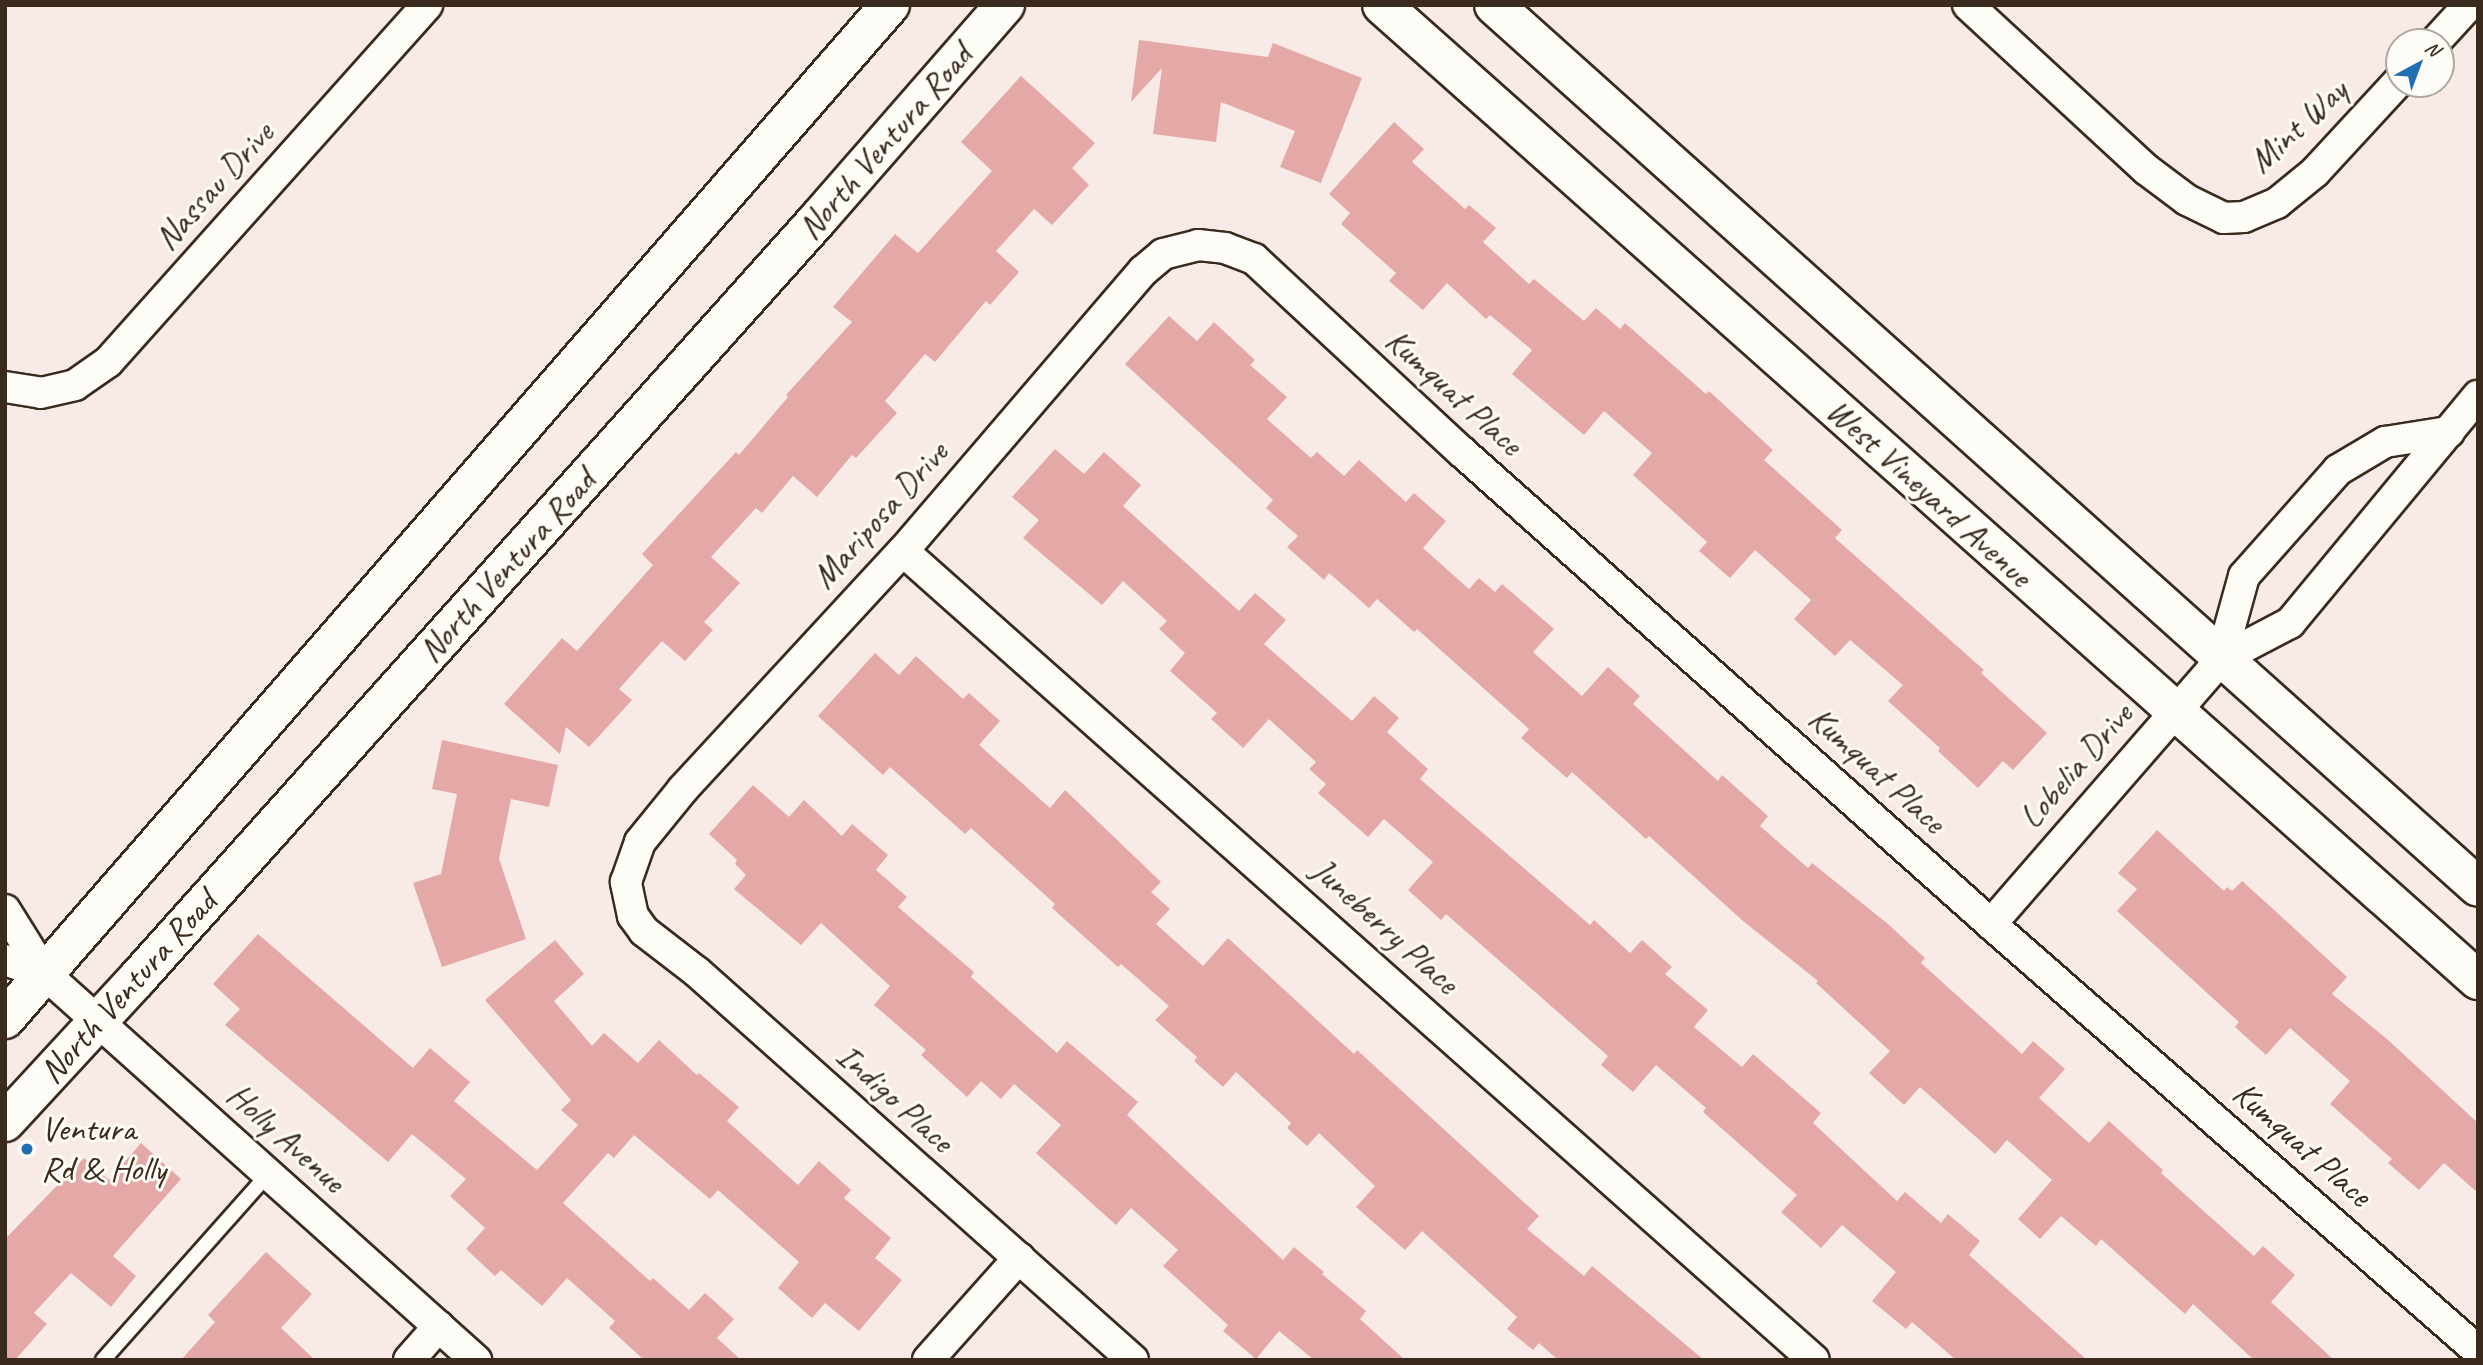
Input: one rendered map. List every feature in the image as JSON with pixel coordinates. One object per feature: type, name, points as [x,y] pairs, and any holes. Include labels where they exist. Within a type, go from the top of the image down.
[{"type":"main road","name":"North Ventura Road","points":[[5,1019],[890,5]]},
{"type":"main road","name":"North Ventura Road","points":[[5,1122],[99,1021],[819,218],[1005,5]]},
{"type":"main road","name":"West Vineyard Avenue","points":[[1382,5],[2478,980]]},
{"type":"main road","name":"West Vineyard Avenue","points":[[1494,5],[2478,887]]},
{"type":"street","name":"Nassau Drive","points":[[5,387],[41,393],[75,385],[108,362],[427,5]]},
{"type":"street","name":"Mint Way","points":[[1968,5],[2147,170],[2199,206],[2224,218],[2244,217],[2277,203],[2315,172],[2385,96]]},
{"type":"street","points":[[2448,28],[2469,5]]},
{"type":"street","name":"Mariposa Drive","points":[[626,882],[640,842],[683,789],[902,551],[1143,271],[1163,254],[1198,245],[1225,248]]},
{"type":"street","name":"Kumquat Place","points":[[1225,248],[1254,260],[1462,452],[1991,924],[2478,1351]]},
{"type":"street","name":"Lobelia Drive","points":[[1991,924],[2221,659],[2291,623],[2478,396]]},
{"type":"street","name":"Lobelia Drive","points":[[2221,659],[2244,576],[2338,470],[2385,442],[2449,432]]},
{"type":"street","name":"Juneberry Place","points":[[902,551],[1814,1360]]},
{"type":"street","name":"Indigo Place","points":[[626,882],[633,916],[644,931],[697,972],[1133,1360]]},
{"type":"street","name":"Holly Avenue","points":[[5,910],[45,974],[476,1360]]},
{"type":"street","name":"Holly Avenue","points":[[5,960],[45,974]]},
{"type":"street","points":[[928,1360],[1019,1258]]},
{"type":"street","points":[[409,1360],[439,1326]]},
{"type":"lane","points":[[103,1360],[268,1174]]},
{"type":"building","points":[[1139,40],[1268,57],[1273,43],[1362,78],[1321,183],[1280,167],[1295,131],[1221,102],[1216,142],[1153,134],[1162,68],[1131,102]]},
{"type":"building","points":[[1021,76],[1095,143],[1072,168],[1089,185],[1052,225],[1034,209],[996,251],[1019,272],[990,305],[986,301],[935,362],[925,354],[885,401],[897,413],[856,458],[852,455],[817,497],[793,476],[762,513],[756,508],[711,557],[740,583],[704,622],[713,630],[685,661],[662,641],[619,689],[632,700],[589,747],[566,727],[560,754],[504,704],[562,638],[577,651],[653,565],[642,554],[736,452],[739,455],[788,397],[786,395],[852,322],[833,307],[895,234],[918,253],[992,171],[961,142]]},
{"type":"building","points":[[1394,122],[1424,149],[1412,162],[1465,209],[1469,205],[1496,228],[1483,242],[1529,284],[1534,279],[1584,321],[1596,308],[1620,329],[1625,323],[1706,394],[1709,391],[1773,450],[1764,460],[1842,530],[1835,538],[1984,670],[1981,673],[2047,733],[2013,770],[2003,761],[1978,788],[1938,751],[1940,748],[1888,701],[1903,685],[1850,640],[1835,656],[1794,619],[1811,600],[1755,550],[1730,578],[1699,551],[1707,542],[1633,475],[1652,453],[1604,411],[1584,435],[1512,374],[1532,350],[1490,315],[1486,319],[1447,283],[1423,310],[1389,281],[1396,273],[1341,224],[1350,213],[1329,194]]},
{"type":"building","points":[[1169,316],[1197,341],[1214,322],[1255,360],[1250,365],[1287,397],[1267,419],[1311,458],[1317,452],[1344,476],[1359,460],[1406,502],[1414,493],[1446,521],[1423,548],[1469,589],[1479,578],[1495,592],[1502,584],[1554,629],[1533,652],[1582,696],[1608,667],[1640,696],[1633,704],[1718,781],[1722,775],[1768,816],[1760,826],[1808,868],[1812,863],[1888,924],[1925,958],[1921,963],[2022,1054],[2033,1041],[2065,1069],[2039,1098],[2089,1143],[2109,1121],[2163,1170],[2161,1173],[2254,1256],[2263,1246],[2295,1275],[2271,1302],[2334,1360],[2254,1360],[2193,1304],[2185,1314],[2101,1239],[2096,1246],[2061,1216],[2040,1239],[2018,1219],[2052,1180],[2007,1140],[1995,1154],[1920,1087],[1904,1105],[1869,1073],[1890,1051],[1816,983],[1818,981],[1743,921],[1649,836],[1646,839],[1572,772],[1567,778],[1521,738],[1529,729],[1417,629],[1414,632],[1377,599],[1369,608],[1329,573],[1324,580],[1287,547],[1298,536],[1266,508],[1273,500],[1125,364]]},
{"type":"building","points":[[1055,449],[1084,474],[1104,452],[1141,485],[1123,506],[1239,611],[1255,593],[1286,620],[1264,644],[1352,721],[1374,696],[1399,718],[1387,732],[1428,769],[1420,779],[1590,925],[1594,920],[1630,953],[1642,940],[1672,967],[1665,974],[1708,1010],[1694,1027],[1742,1067],[1753,1054],[1821,1113],[1813,1123],[1897,1201],[1905,1192],[1941,1223],[1948,1214],[1980,1241],[1969,1255],[2087,1360],[1956,1360],[1912,1322],[1906,1329],[1872,1301],[1896,1272],[1842,1225],[1821,1248],[1781,1212],[1797,1195],[1703,1112],[1706,1108],[1656,1065],[1633,1092],[1601,1065],[1608,1056],[1446,914],[1441,920],[1408,890],[1433,862],[1384,819],[1368,837],[1318,793],[1326,784],[1309,769],[1316,762],[1269,719],[1243,748],[1211,719],[1217,713],[1170,671],[1185,653],[1159,629],[1167,621],[1123,581],[1102,605],[1023,538],[1039,520],[1012,497]]},
{"type":"building","points":[[875,653],[899,675],[916,656],[963,699],[969,693],[1000,721],[979,745],[1050,808],[1065,790],[1161,882],[1151,892],[1170,909],[1156,924],[1203,966],[1228,938],[1354,1054],[1357,1050],[1539,1216],[1527,1229],[1584,1276],[1592,1266],[1704,1360],[1558,1360],[1539,1343],[1533,1350],[1507,1329],[1517,1317],[1422,1231],[1405,1250],[1356,1207],[1375,1186],[1319,1133],[1307,1146],[1287,1128],[1291,1123],[1236,1072],[1223,1087],[1194,1061],[1197,1057],[1155,1020],[1169,1006],[1121,964],[1118,967],[1052,908],[1055,904],[971,828],[965,834],[890,767],[883,775],[818,716]]},
{"type":"building","points":[[442,740],[558,765],[549,807],[511,799],[499,859],[526,939],[442,967],[413,883],[441,874],[457,794],[432,789]]},
{"type":"building","points":[[753,785],[789,817],[804,800],[842,836],[852,824],[888,855],[876,870],[907,897],[898,907],[974,972],[971,977],[1057,1053],[1067,1041],[1138,1102],[1127,1115],[1283,1260],[1294,1247],[1324,1272],[1322,1274],[1366,1311],[1360,1319],[1405,1360],[1314,1360],[1279,1331],[1256,1359],[1223,1331],[1228,1325],[1163,1266],[1178,1250],[1131,1208],[1116,1225],[1036,1153],[1061,1125],[1014,1084],[1001,1099],[981,1081],[967,1097],[921,1055],[926,1050],[874,1005],[890,986],[821,923],[801,945],[734,889],[746,875],[735,864],[737,860],[709,834]]},
{"type":"building","points":[[2157,830],[2224,891],[2227,887],[2232,891],[2242,881],[2271,907],[2347,977],[2332,994],[2387,1039],[2478,1123],[2478,1193],[2444,1163],[2419,1190],[2388,1163],[2392,1159],[2330,1104],[2350,1081],[2290,1028],[2266,1055],[2235,1027],[2239,1022],[2117,911],[2137,889],[2118,873]]},
{"type":"building","points":[[258,934],[413,1068],[430,1048],[470,1082],[454,1101],[537,1170],[578,1125],[561,1110],[571,1100],[485,1000],[555,940],[584,974],[554,1001],[592,1046],[604,1033],[638,1063],[659,1040],[697,1075],[699,1073],[739,1107],[727,1121],[798,1185],[819,1161],[851,1190],[844,1198],[891,1238],[875,1258],[902,1280],[859,1331],[825,1303],[812,1318],[778,1288],[799,1262],[718,1190],[710,1199],[634,1135],[614,1158],[608,1153],[563,1203],[650,1281],[653,1278],[689,1310],[705,1293],[734,1319],[717,1338],[741,1360],[644,1360],[609,1328],[615,1321],[567,1278],[542,1306],[501,1270],[495,1276],[466,1249],[485,1228],[450,1196],[466,1179],[412,1134],[388,1162],[225,1025],[240,1009],[213,984]]},
{"type":"building","points":[[141,1143],[181,1179],[113,1256],[136,1276],[111,1307],[71,1273],[34,1313],[47,1324],[15,1360],[5,1360],[5,1239],[84,1158],[109,1180]]},
{"type":"building","points":[[266,1252],[312,1294],[281,1328],[315,1360],[181,1360],[215,1322],[208,1315]]},
{"type":"place","name":"Ventura Rd & Holly","points":[[27,1149]]}]
